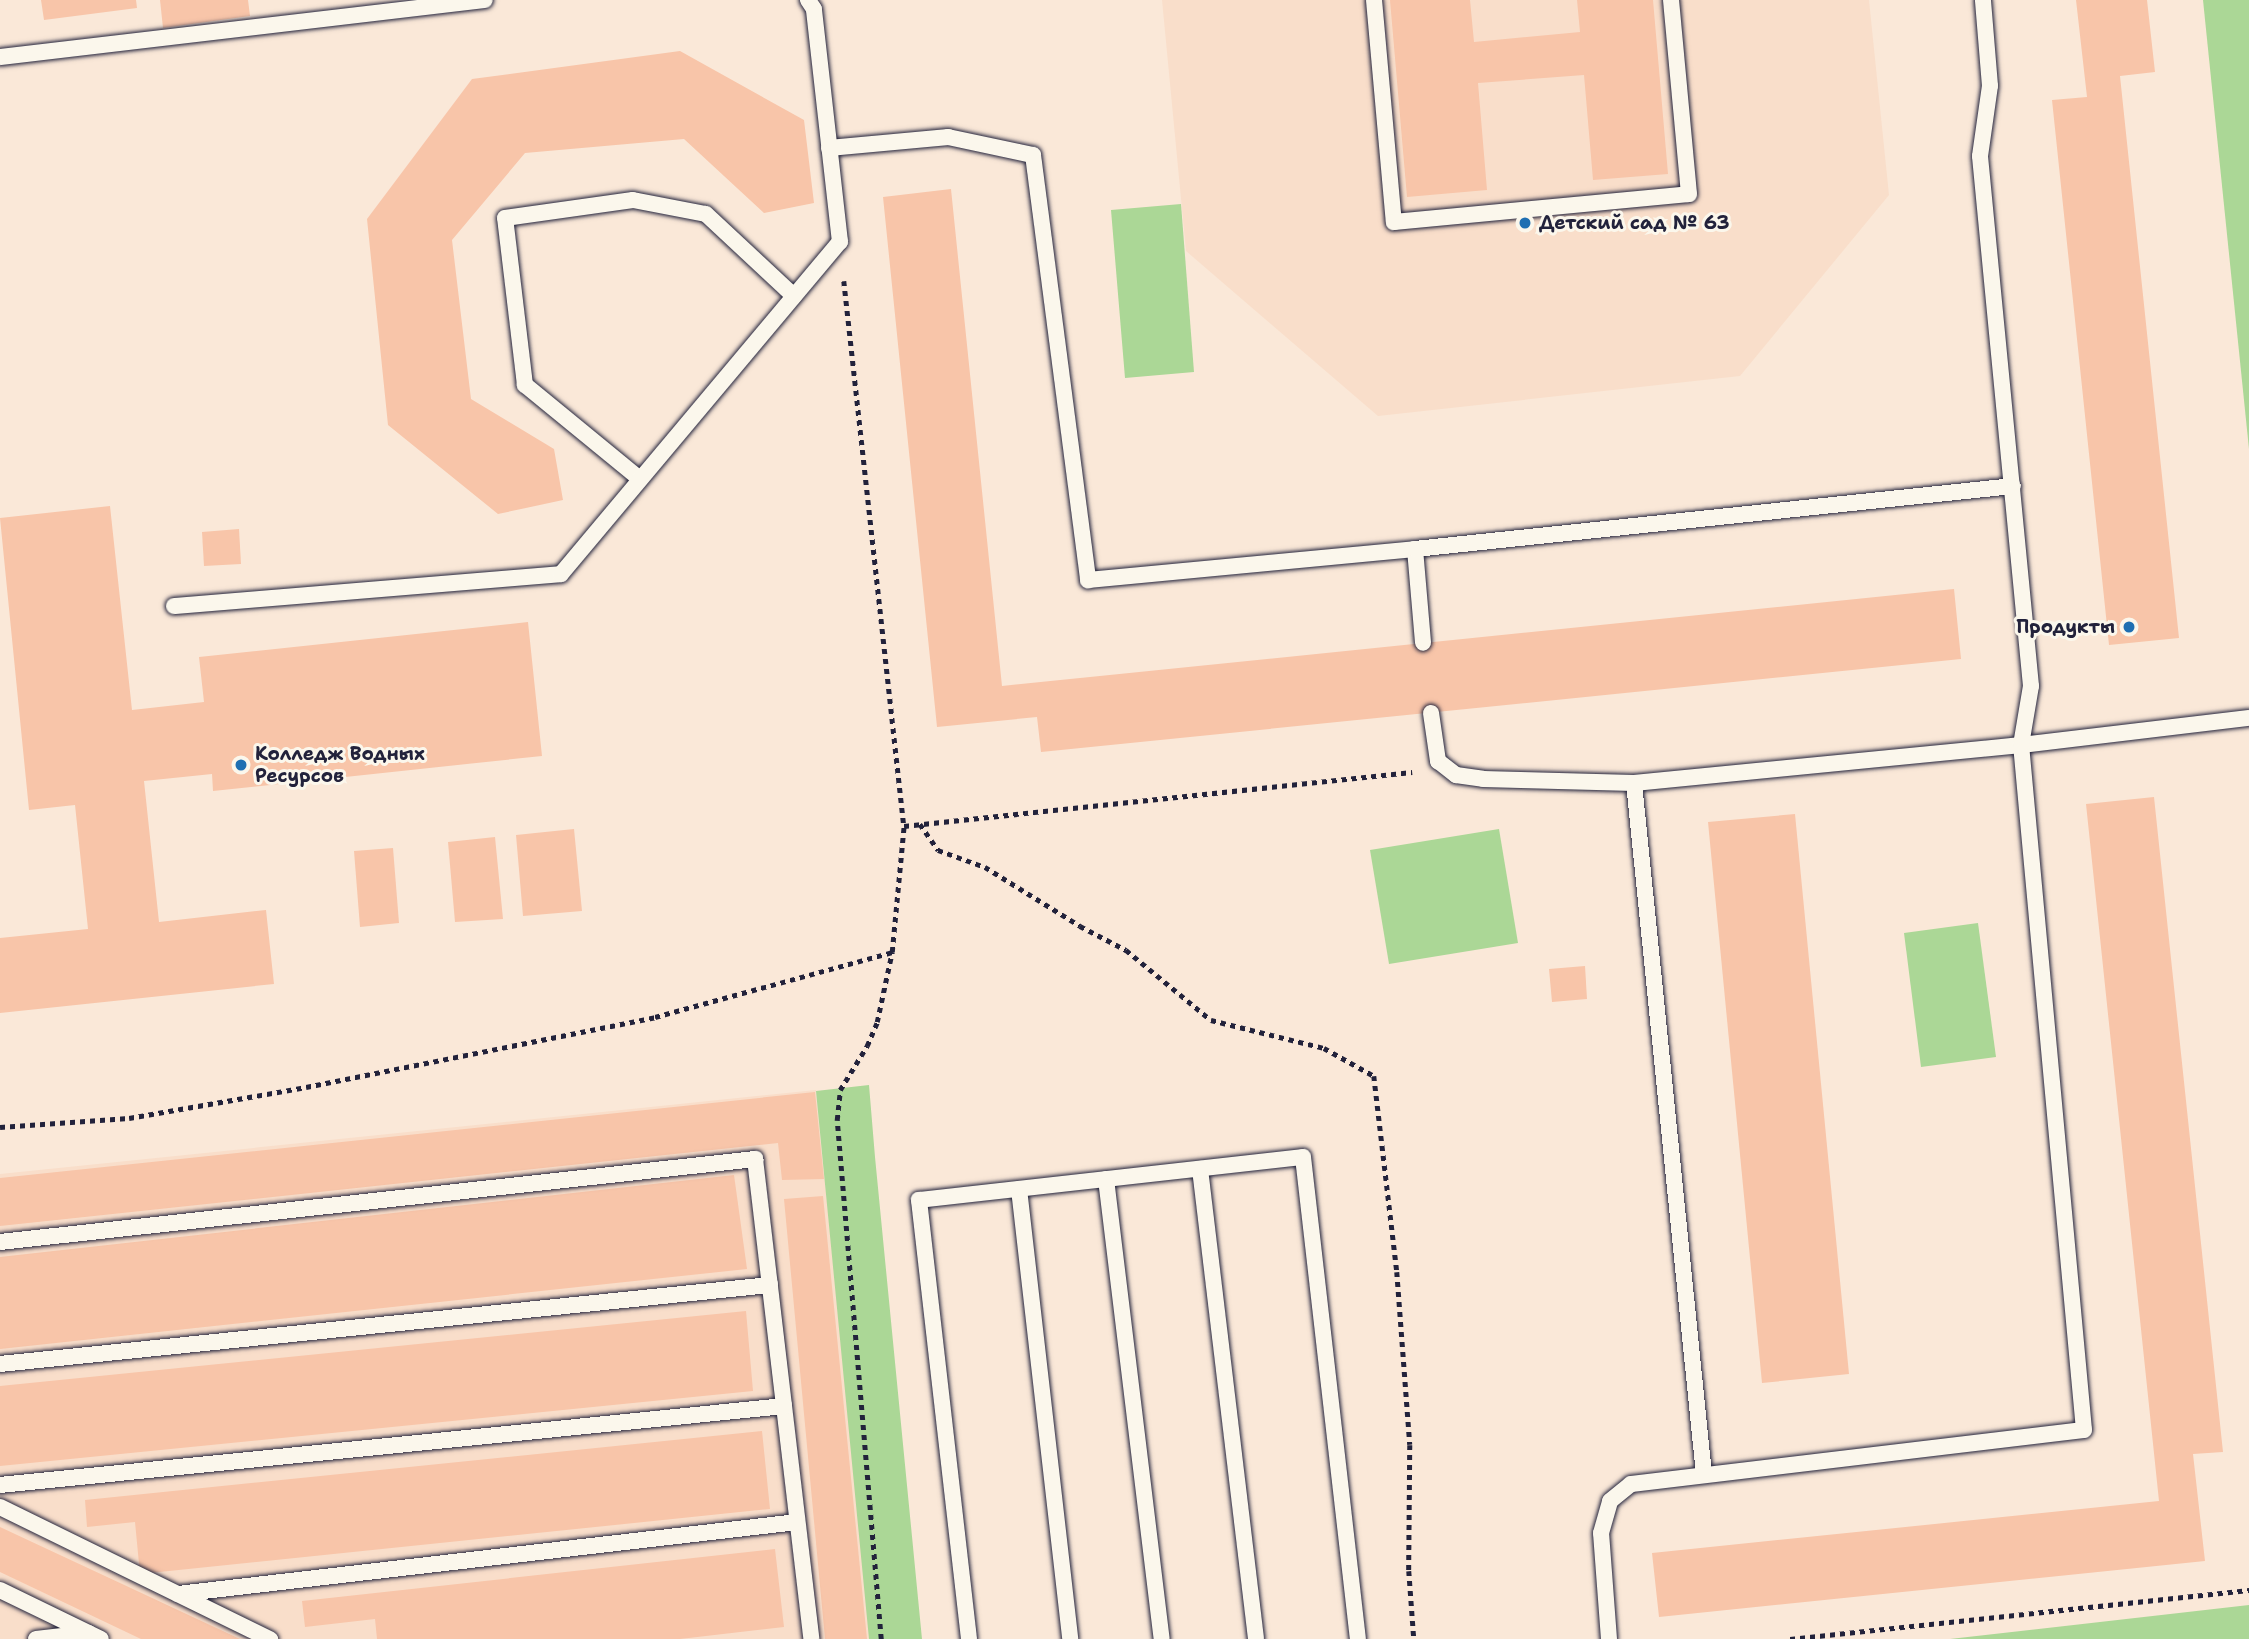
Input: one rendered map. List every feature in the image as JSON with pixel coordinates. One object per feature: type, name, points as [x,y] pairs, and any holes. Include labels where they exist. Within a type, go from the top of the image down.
[{"type":"lane","points":[[0,57],[485,0]]},
{"type":"lane","points":[[174,606],[561,574],[840,242],[814,9],[808,0]]},
{"type":"lane","points":[[1374,0],[1394,222],[1689,194],[1671,0]]},
{"type":"lane","points":[[1609,1639],[1601,1533],[1610,1501],[1631,1483],[2084,1430],[2021,745],[2031,686],[1980,156],[1990,86],[1983,0]]},
{"type":"lane","points":[[830,148],[948,136],[1033,155],[1088,580],[2012,486]]},
{"type":"lane","points":[[640,479],[525,385],[505,218],[633,200],[706,214],[794,296]]},
{"type":"lane","points":[[1415,548],[1423,643]]},
{"type":"lane","points":[[1431,713],[1437,761],[1456,775],[1483,779],[1634,783],[2021,745],[2249,718]]},
{"type":"lane","points":[[1634,783],[1704,1474]]},
{"type":"lane","points":[[970,1639],[919,1200],[1303,1157],[1358,1639]]},
{"type":"lane","points":[[0,1242],[755,1159],[811,1639]]},
{"type":"lane","points":[[1200,1169],[1256,1639]]},
{"type":"lane","points":[[1106,1179],[1163,1639]]},
{"type":"lane","points":[[1019,1189],[1070,1639]]},
{"type":"lane","points":[[0,1364],[770,1285]]},
{"type":"lane","points":[[0,1485],[784,1406]]},
{"type":"lane","points":[[0,1507],[270,1639]]},
{"type":"lane","points":[[178,1594],[797,1522]]},
{"type":"lane","points":[[0,1590],[95,1636]]},
{"type":"lane","points":[[36,1639],[95,1636]]},
{"type":"path","points":[[840,242],[904,826],[892,952],[877,1022],[840,1090],[837,1119],[881,1639]]},
{"type":"path","points":[[904,826],[1447,768]]},
{"type":"path","points":[[0,1127],[129,1118],[306,1087],[655,1017],[892,952]]},
{"type":"path","points":[[1790,1639],[2249,1590]]},
{"type":"shaded area","name":"Детский сад № 63","points":[[1162,0],[1869,0],[1889,195],[1740,376],[1378,416],[1186,251]]},
{"type":"shaded area","points":[[816,1090],[870,1639],[0,1639],[0,1174]]},
{"type":"green space","points":[[2203,0],[2249,0],[2249,449]]},
{"type":"green space","points":[[1181,204],[1194,372],[1125,378],[1111,210]]},
{"type":"green space","points":[[1499,829],[1518,943],[1389,964],[1370,850]]},
{"type":"green space","points":[[1978,923],[1996,1057],[1921,1067],[1904,933]]},
{"type":"green space","points":[[869,1085],[922,1639],[869,1639],[816,1091]]},
{"type":"green space","points":[[2249,1605],[2249,1639],[1950,1639]]},
{"type":"building","points":[[41,0],[136,0],[137,8],[44,20]]},
{"type":"building","points":[[160,0],[248,0],[250,16],[163,28]]},
{"type":"building","points":[[1390,0],[1470,0],[1474,42],[1580,32],[1577,0],[1653,0],[1668,174],[1593,180],[1584,75],[1478,83],[1487,190],[1407,197]]},
{"type":"building","points":[[2076,0],[2147,0],[2155,72],[2120,76],[2179,638],[2109,645],[2052,100],[2087,97]]},
{"type":"building","points":[[680,51],[804,120],[814,203],[764,213],[684,139],[525,153],[452,240],[471,399],[554,449],[563,500],[498,514],[388,425],[367,219],[472,79]]},
{"type":"building","points":[[951,189],[1002,686],[1954,589],[1961,659],[1041,752],[1037,717],[937,727],[883,197]]},
{"type":"building","name":"Колледж Водных Ресурсов","points":[[110,506],[132,710],[204,702],[199,657],[528,622],[542,756],[213,791],[212,774],[144,781],[159,922],[266,910],[274,984],[0,1013],[0,938],[88,929],[75,805],[29,810],[0,518]]},
{"type":"building","points":[[239,529],[241,564],[204,566],[202,532]]},
{"type":"building","points":[[2154,797],[2223,1452],[2193,1454],[2205,1561],[1659,1617],[1652,1553],[2159,1501],[2086,804]]},
{"type":"building","points":[[1795,814],[1849,1374],[1762,1383],[1708,822]]},
{"type":"building","points":[[574,829],[582,911],[523,916],[516,835]]},
{"type":"building","points":[[495,837],[503,919],[455,922],[448,842]]},
{"type":"building","points":[[393,848],[399,923],[360,927],[354,851]]},
{"type":"building","points":[[1585,966],[1587,999],[1552,1002],[1549,969]]},
{"type":"building","points":[[815,1092],[824,1179],[782,1180],[778,1143],[0,1226],[0,1178]]},
{"type":"building","points":[[734,1175],[747,1269],[0,1349],[0,1257]]},
{"type":"building","points":[[823,1196],[867,1639],[825,1639],[784,1199]]},
{"type":"building","points":[[746,1311],[753,1391],[0,1466],[0,1386]]},
{"type":"building","points":[[762,1431],[770,1509],[140,1574],[135,1522],[87,1527],[85,1500]]},
{"type":"building","points":[[0,1527],[240,1639],[141,1639],[0,1572]]},
{"type":"building","points":[[775,1549],[784,1627],[680,1639],[377,1639],[375,1619],[305,1627],[302,1601]]},
{"type":"place","name":"Детский сад № 63","points":[[1525,223]]},
{"type":"place","name":"Продукты","points":[[2129,627]]},
{"type":"place","name":"Колледж Водных Ресурсов","points":[[241,765]]}]
